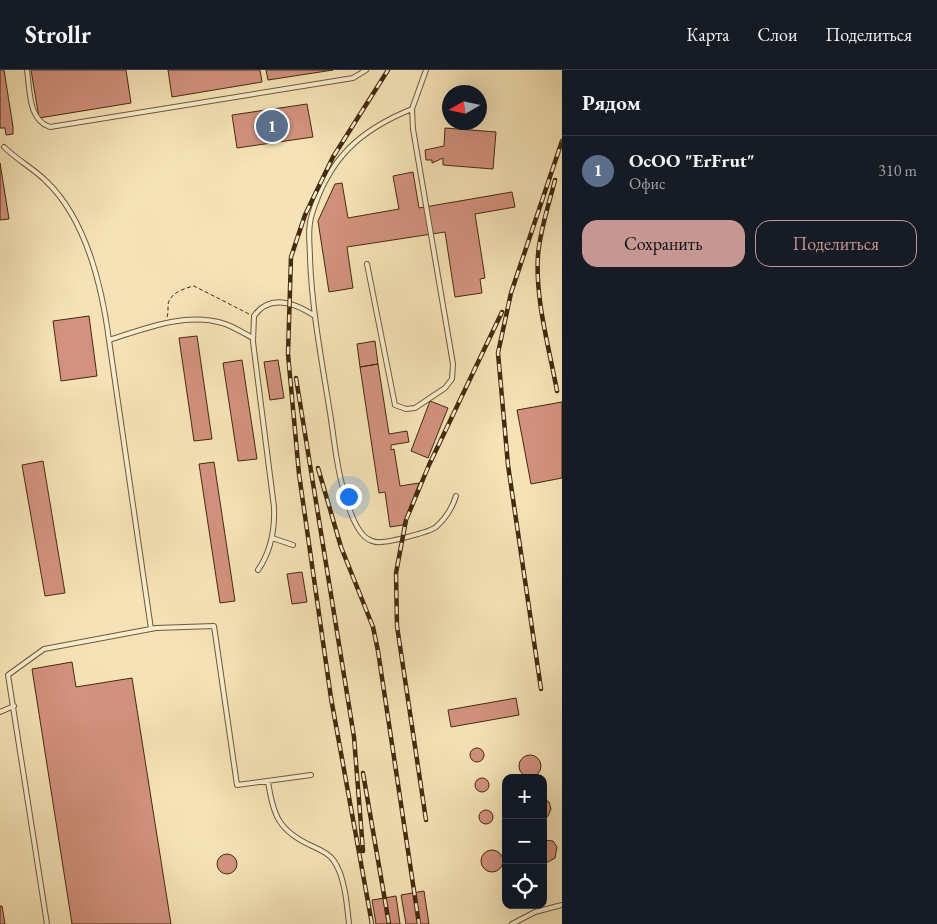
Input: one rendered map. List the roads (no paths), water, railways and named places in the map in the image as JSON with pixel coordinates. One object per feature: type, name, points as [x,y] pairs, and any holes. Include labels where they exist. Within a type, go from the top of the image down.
[{"type":"lane","points":[[27,70],[35,116],[43,125],[50,127],[353,78],[366,70]]},
{"type":"lane","points":[[366,264],[395,405],[406,410],[415,408],[445,388],[452,379],[453,364],[412,108],[426,70]]},
{"type":"lane","points":[[412,108],[368,130],[346,151],[332,169],[323,186],[312,214],[309,229],[315,316],[342,486],[355,522],[363,535],[370,540],[381,542],[434,529],[450,512],[456,496]]},
{"type":"lane","points":[[4,147],[48,182],[74,219],[97,274],[109,340],[151,630]]},
{"type":"lane","points":[[258,570],[267,554],[274,531],[274,507],[253,338],[254,316],[266,304],[279,301],[303,309],[315,316]]},
{"type":"lane","points":[[109,340],[177,321],[207,320],[223,323],[253,338]]},
{"type":"lane","points":[[272,538],[293,545]]},
{"type":"lane","points":[[47,924],[8,675],[44,649],[151,630],[214,626],[237,786],[311,775]]},
{"type":"lane","points":[[0,712],[14,706]]},
{"type":"lane","points":[[268,782],[272,807],[279,823],[293,838],[320,850],[334,860],[341,877],[349,924]]},
{"type":"lane","points":[[512,924],[535,912],[562,905]]},
{"type":"railway","points":[[372,924],[331,698],[299,474],[288,354],[291,257],[305,215],[333,157],[388,70]]},
{"type":"railway","points":[[541,689],[508,465],[498,353],[511,293],[562,141]]},
{"type":"railway","points":[[555,180],[541,236],[538,272],[543,323],[557,391]]},
{"type":"railway","points":[[426,820],[397,626],[396,573],[406,520],[429,465],[502,312]]},
{"type":"railway","points":[[296,378],[354,737],[363,851]]},
{"type":"railway","points":[[318,468],[341,547],[373,627],[419,924]]},
{"type":"railway","points":[[363,773],[389,924]]},
{"type":"place","name":"ОсОО \"ErFrut\"","points":[[272,126]]}]
